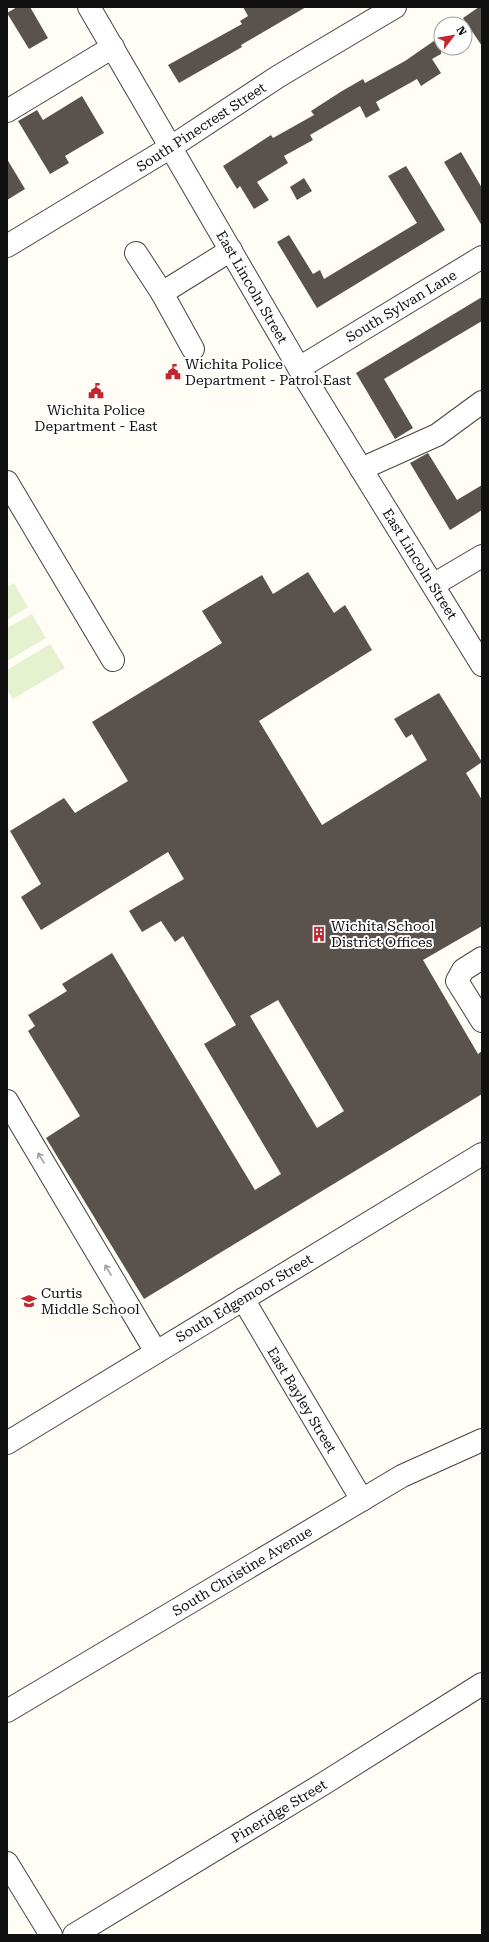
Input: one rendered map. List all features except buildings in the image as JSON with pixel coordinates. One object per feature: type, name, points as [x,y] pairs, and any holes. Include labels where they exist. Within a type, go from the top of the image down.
[{"type":"street","name":"East Lincoln Street","points":[[90,7],[299,368],[482,665]]},
{"type":"street","name":"South Pinecrest Street","points":[[7,246],[171,147],[279,76],[395,7]]},
{"type":"street","points":[[7,111],[113,47]]},
{"type":"street","points":[[162,293],[231,250]]},
{"type":"street","points":[[136,253],[162,293],[193,349]]},
{"type":"street","name":"South Sylvan Lane","points":[[299,368],[482,257]]},
{"type":"street","points":[[362,469],[436,434],[482,402]]},
{"type":"street","points":[[7,482],[113,660]]},
{"type":"street","points":[[433,585],[482,556]]},
{"type":"street","points":[[482,958],[463,970],[457,981],[482,1022]]},
{"type":"street","points":[[7,1101],[156,1352]]},
{"type":"street","name":"South Edgemoor Street","points":[[7,1443],[482,1154]]},
{"type":"street","name":"East Bayley Street","points":[[243,1299],[362,1500]]},
{"type":"street","name":"South Christine Avenue","points":[[7,1711],[402,1476],[482,1440]]},
{"type":"street","name":"Pineridge Street","points":[[74,1935],[323,1784],[482,1684]]},
{"type":"street","points":[[7,1863],[51,1935]]},
{"type":"green space","points":[[14,583],[28,607],[7,620],[7,587]]},
{"type":"green space","points":[[32,614],[46,638],[7,661],[7,628]]},
{"type":"green space","points":[[50,644],[65,668],[13,699],[7,689],[7,670]]},
{"type":"place","name":"Wichita Police Department - Patrol East","points":[[173,372]]},
{"type":"place","name":"Wichita Police Department - East","points":[[96,391]]},
{"type":"place","name":"Wichita School District Offices","points":[[319,934]]},
{"type":"place","name":"Curtis Middle School","points":[[29,1301]]}]
